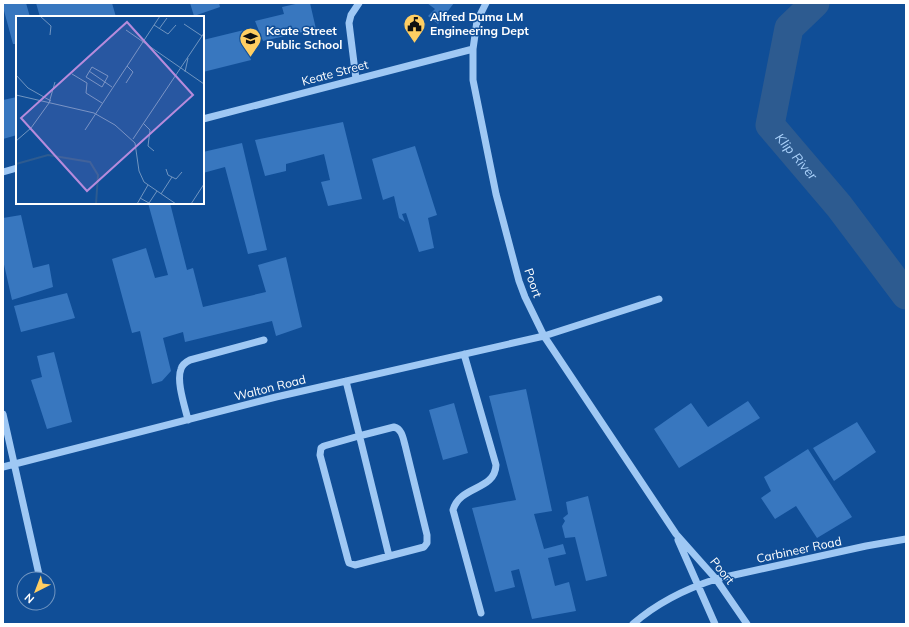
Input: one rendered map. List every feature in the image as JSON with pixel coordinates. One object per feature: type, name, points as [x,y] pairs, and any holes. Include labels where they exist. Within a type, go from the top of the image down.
[{"type":"street","points":[[356,79],[350,24],[351,15],[359,3]]},
{"type":"street","name":"Poort","points":[[486,3],[477,21],[473,49],[474,86],[496,194],[525,297],[544,336],[676,534],[716,579],[747,624]]},
{"type":"street","name":"Keate Street","points":[[204,119],[473,49]]},
{"type":"street","points":[[3,172],[16,168]]},
{"type":"street","name":"Walton Road","points":[[3,467],[276,397],[544,336],[658,299]]},
{"type":"street","points":[[188,420],[179,375],[183,364],[190,360],[264,340]]},
{"type":"street","points":[[464,354],[496,465],[496,472],[494,476],[484,484],[466,492],[454,504],[453,510],[481,613]]},
{"type":"street","points":[[346,381],[389,556]]},
{"type":"street","points":[[3,414],[38,571]]},
{"type":"street","points":[[394,428],[398,428],[400,431],[428,539],[426,545],[424,546],[354,566],[350,563],[320,455],[321,448],[324,446],[360,436],[394,428]]},
{"type":"street","name":"Poort","points":[[676,534],[715,624]]},
{"type":"street","name":"Carbineer Road","points":[[633,624],[657,605],[697,585],[716,579],[866,546],[906,539]]},
{"type":"building","points":[[26,3],[30,16],[16,16],[16,44],[13,44],[3,4]]},
{"type":"building","points":[[36,3],[112,3],[116,16],[40,16]]},
{"type":"building","points":[[190,3],[219,3],[220,7],[194,16]]},
{"type":"building","points":[[300,3],[310,3],[316,29],[263,41],[255,21],[284,14],[282,7]]},
{"type":"building","points":[[427,3],[454,3],[438,24],[428,16],[435,9]]},
{"type":"building","points":[[244,30],[251,60],[204,72],[204,40]]},
{"type":"building","points":[[16,97],[16,135],[3,139],[3,100]]},
{"type":"building","points":[[343,122],[362,199],[328,206],[321,182],[330,180],[324,154],[286,164],[286,171],[265,176],[255,140]]},
{"type":"building","points":[[242,143],[267,250],[248,254],[225,167],[204,173],[204,152]]},
{"type":"building","points":[[415,146],[437,215],[428,218],[434,248],[419,252],[406,213],[402,214],[405,222],[399,218],[394,196],[383,200],[372,159]]},
{"type":"building","points":[[148,204],[170,204],[187,270],[193,268],[203,307],[266,292],[258,265],[286,257],[302,327],[276,336],[272,321],[185,342],[183,332],[163,338],[171,371],[162,381],[152,384],[140,331],[132,333],[112,259],[146,248],[155,278],[168,275]]},
{"type":"building","points":[[21,215],[33,268],[49,264],[53,287],[12,300],[3,260],[3,218]]},
{"type":"building","points":[[67,293],[75,318],[21,332],[14,306]]},
{"type":"building","points":[[54,352],[72,422],[47,429],[31,380],[42,377],[37,356]]},
{"type":"building","points":[[526,389],[552,511],[534,514],[544,549],[563,544],[566,554],[548,558],[555,586],[569,582],[576,611],[532,619],[519,569],[511,571],[515,587],[495,592],[472,508],[516,500],[489,396]]},
{"type":"building","points":[[748,401],[760,418],[679,468],[654,429],[691,403],[708,427]]},
{"type":"building","points":[[454,403],[468,453],[443,460],[429,410]]},
{"type":"building","points":[[857,422],[876,452],[834,481],[813,448]]},
{"type":"building","points":[[808,449],[852,517],[817,538],[796,506],[775,519],[761,498],[771,491],[764,477]]},
{"type":"building","points":[[588,496],[607,576],[586,581],[575,537],[565,538],[562,526],[565,521],[563,518],[568,514],[566,502]]},
{"type":"waterway","name":"Klip River","points":[[815,3],[789,28],[770,125],[839,206],[906,295]]},
{"type":"place","name":"Alfred Duma LM Engineering Dept","points":[[414,44]]},
{"type":"place","name":"Keate Street Public School","points":[[250,58]]}]
